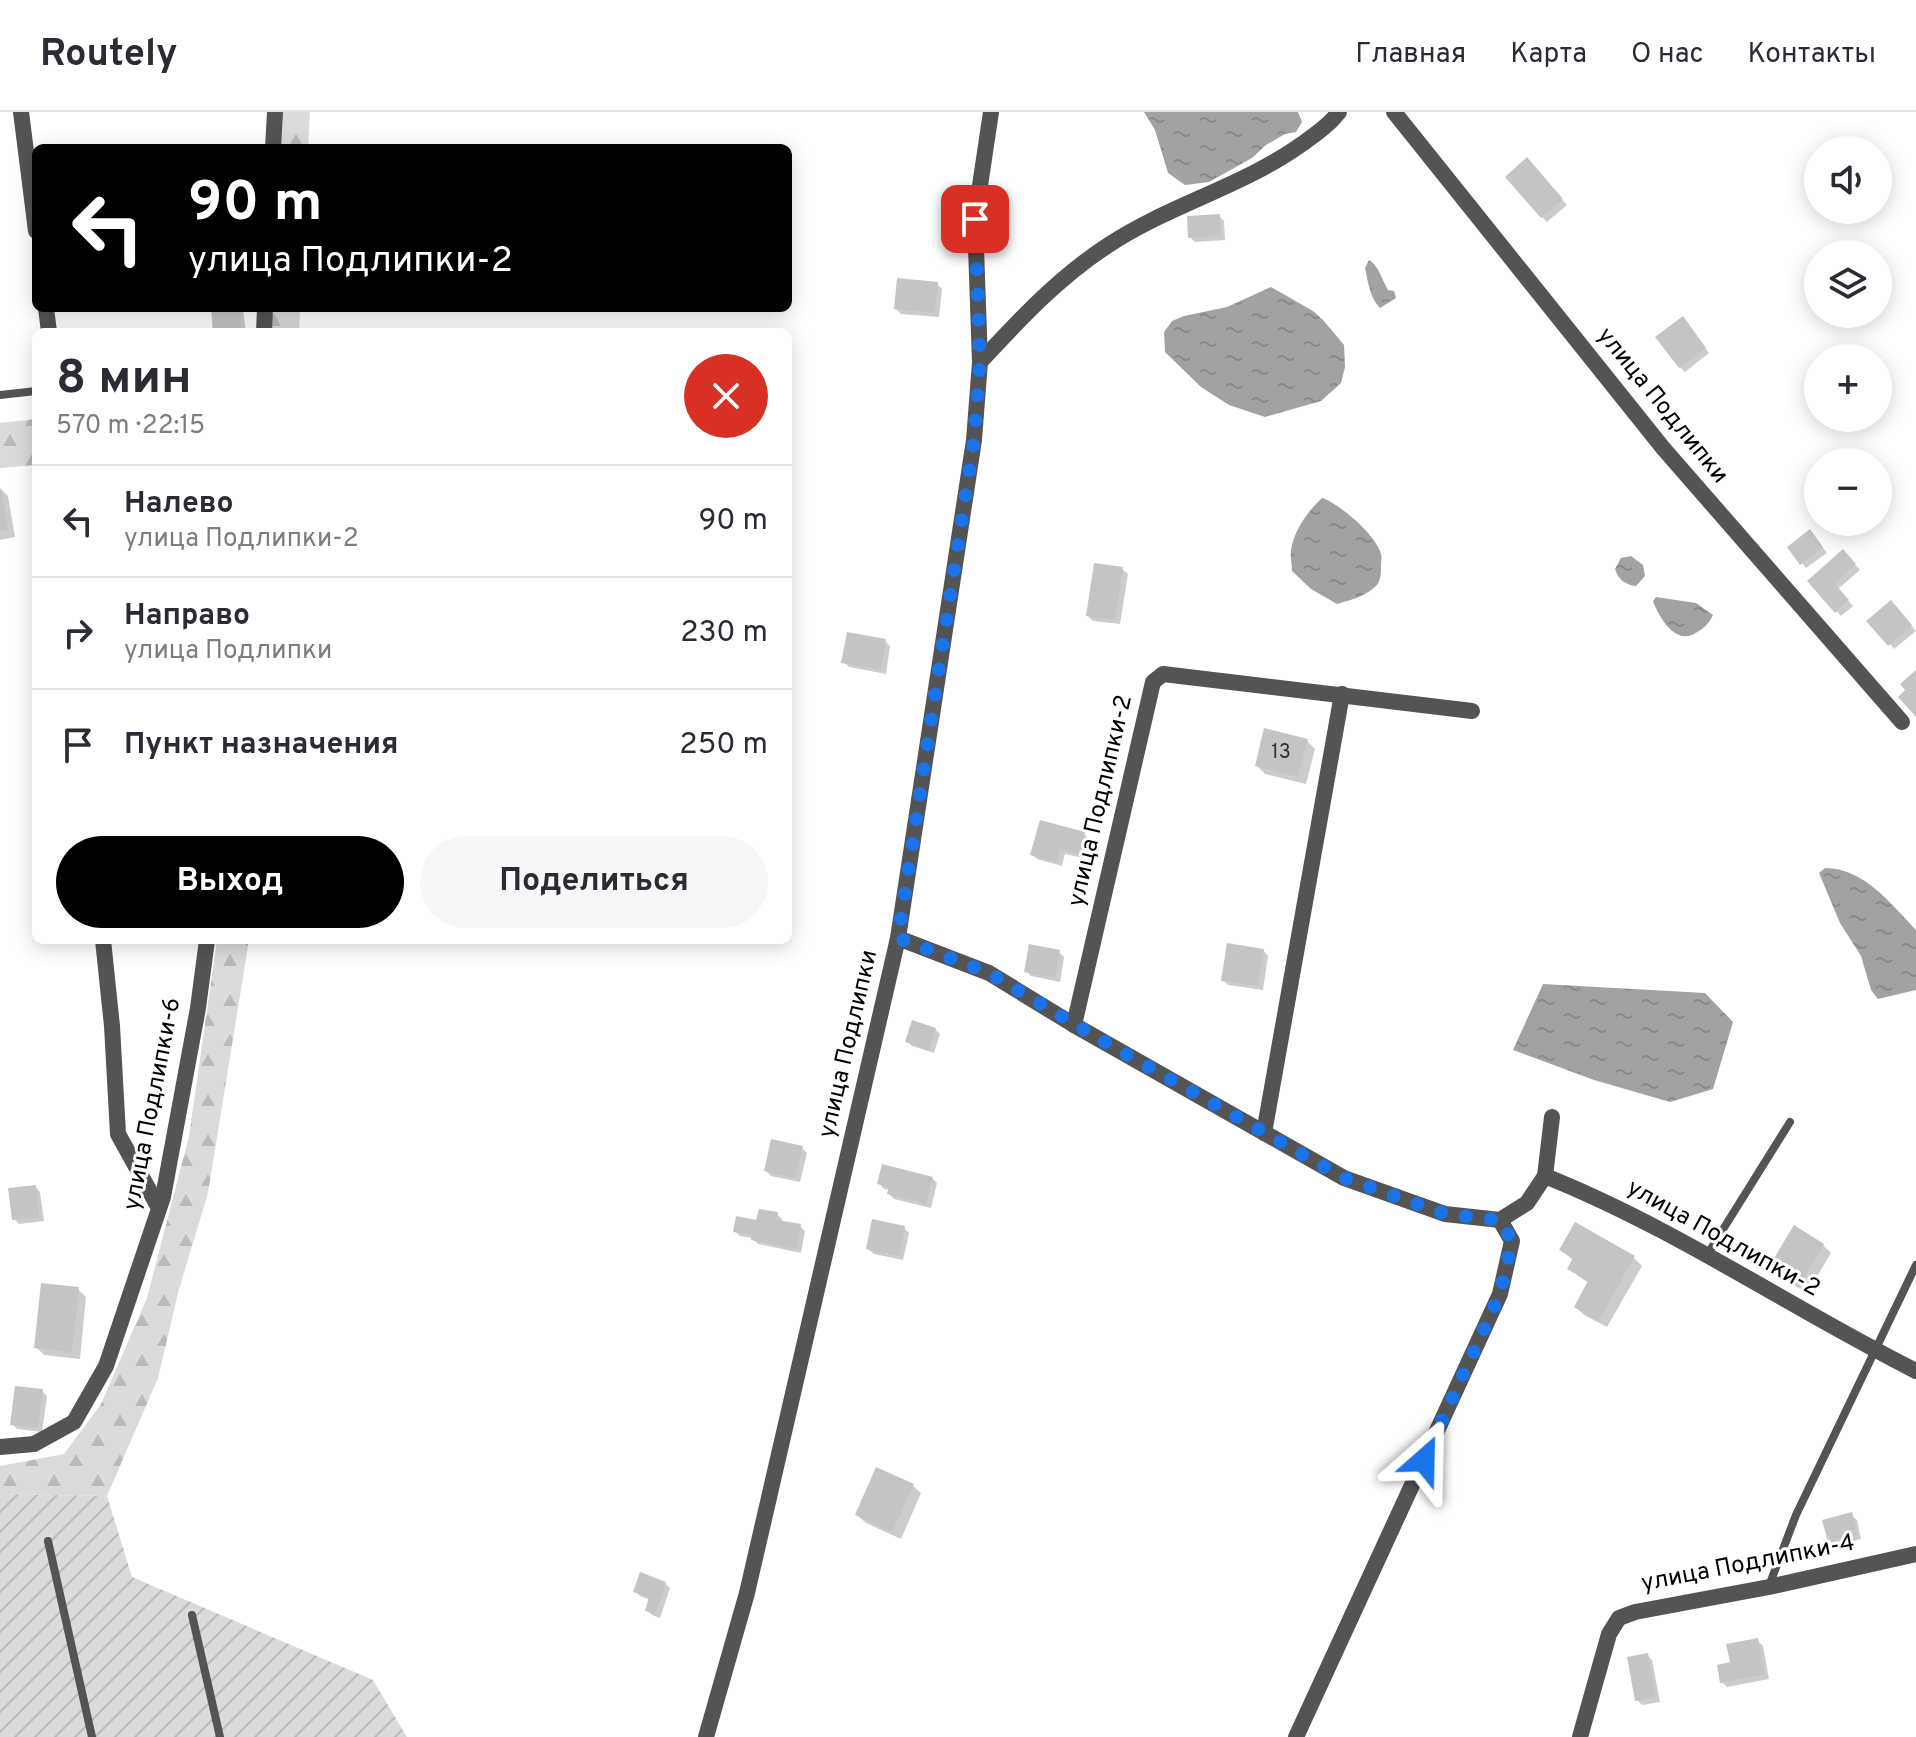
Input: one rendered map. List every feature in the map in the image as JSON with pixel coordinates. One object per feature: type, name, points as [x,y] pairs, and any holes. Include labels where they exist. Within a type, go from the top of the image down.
[{"type":"street","points":[[21,112],[32,199]]},
{"type":"street","points":[[273,144],[275,112]]},
{"type":"street","name":"улица Подлипки","points":[[706,1737],[747,1593],[898,938],[974,440],[980,362],[975,219],[991,112]]},
{"type":"street","points":[[980,362],[1027,311],[1106,246],[1150,221],[1241,180],[1287,155],[1329,125],[1339,112]]},
{"type":"street","name":"улица Подлипки","points":[[1394,112],[1663,448],[1902,722]]},
{"type":"street","name":"улица Подлипки-2","points":[[1074,1025],[1153,682],[1163,674],[1472,711]]},
{"type":"street","points":[[1264,1133],[1342,694]]},
{"type":"street","points":[[898,938],[989,973],[1074,1025],[1344,1178],[1445,1214],[1500,1220],[1527,1203],[1545,1176],[1552,1117]]},
{"type":"street","points":[[103,944],[118,1134],[159,1208]]},
{"type":"street","name":"улица Подлипки-6","points":[[0,1447],[34,1444],[74,1422],[106,1366],[163,1197],[198,1008],[206,944]]},
{"type":"street","name":"улица Подлипки-2","points":[[1545,1176],[1589,1194],[1707,1255],[1875,1350]]},
{"type":"street","points":[[1296,1737],[1500,1294],[1512,1241],[1500,1220]]},
{"type":"street","points":[[1875,1350],[1916,1371]]},
{"type":"street","name":"улица Подлипки-4","points":[[1580,1737],[1609,1634],[1619,1618],[1635,1612],[1769,1587],[1916,1554]]},
{"type":"lane","points":[[0,395],[32,391]]},
{"type":"lane","points":[[1707,1255],[1790,1122]]},
{"type":"lane","points":[[1769,1587],[1796,1515],[1916,1265]]},
{"type":"lane","points":[[48,1541],[92,1737]]},
{"type":"lane","points":[[192,1615],[220,1737]]},
{"type":"green space","points":[[281,112],[310,112],[308,144],[279,144]]},
{"type":"green space","points":[[272,312],[300,312],[299,328],[271,328]]},
{"type":"green space","points":[[32,419],[32,465],[0,468],[0,423]]},
{"type":"green space","points":[[216,944],[248,944],[208,1193],[179,1289],[158,1378],[107,1496],[0,1494],[0,1466],[64,1454],[101,1404],[147,1298],[189,1136]]},
{"type":"green space","points":[[0,1494],[107,1496],[132,1577],[373,1680],[407,1737],[0,1737]]},
{"type":"water","points":[[1144,112],[1298,112],[1302,122],[1296,132],[1285,134],[1252,158],[1209,182],[1185,185],[1168,173],[1155,130]]},
{"type":"water","points":[[1369,260],[1378,269],[1388,290],[1394,291],[1396,298],[1380,308],[1368,284],[1365,268]]},
{"type":"water","points":[[1271,287],[1323,320],[1344,345],[1345,367],[1341,383],[1321,401],[1265,417],[1229,405],[1201,387],[1165,352],[1164,332],[1172,321],[1227,307]]},
{"type":"water","points":[[1322,498],[1356,521],[1378,546],[1381,556],[1377,585],[1363,595],[1337,604],[1311,589],[1292,571],[1291,552],[1295,535]]},
{"type":"water","points":[[1631,556],[1643,565],[1645,576],[1636,586],[1622,581],[1615,569],[1621,558]]},
{"type":"water","points":[[1656,597],[1696,603],[1713,615],[1708,624],[1694,634],[1680,635],[1663,621],[1653,601]]},
{"type":"water","points":[[1825,868],[1864,880],[1916,930],[1916,990],[1878,999],[1871,990],[1861,956],[1840,923],[1819,873]]},
{"type":"water","points":[[1543,984],[1705,993],[1733,1022],[1713,1089],[1670,1102],[1594,1080],[1513,1050]]},
{"type":"building","points":[[1527,157],[1563,199],[1541,218],[1505,177]]},
{"type":"building","points":[[1220,214],[1221,236],[1188,238],[1187,216]]},
{"type":"building","points":[[897,278],[938,282],[935,313],[894,309]]},
{"type":"building","points":[[211,312],[240,312],[242,328],[213,328]]},
{"type":"building","points":[[1683,316],[1706,348],[1679,368],[1655,337]]},
{"type":"building","points":[[0,492],[8,529],[0,531]]},
{"type":"building","points":[[1804,534],[1815,536],[1823,547],[1800,565],[1787,547]]},
{"type":"building","points":[[1843,549],[1856,564],[1834,583],[1849,600],[1835,613],[1807,581]]},
{"type":"building","points":[[1094,563],[1123,567],[1115,620],[1086,616]]},
{"type":"building","points":[[1891,600],[1912,625],[1888,646],[1866,621]]},
{"type":"building","points":[[847,632],[886,639],[881,670],[841,663]]},
{"type":"building","points":[[1916,670],[1916,717],[1898,697],[1905,690],[1900,684]]},
{"type":"building","points":[[1264,728],[1308,739],[1298,777],[1255,766]]},
{"type":"building","points":[[1040,820],[1085,832],[1078,855],[1060,850],[1057,862],[1030,855]]},
{"type":"building","points":[[1227,943],[1264,949],[1258,986],[1221,981]]},
{"type":"building","points":[[1029,944],[1060,950],[1055,978],[1024,972]]},
{"type":"building","points":[[912,1020],[936,1028],[929,1050],[905,1042]]},
{"type":"building","points":[[771,1139],[803,1146],[795,1178],[764,1171]]},
{"type":"building","points":[[882,1164],[933,1177],[926,1204],[887,1194],[889,1187],[877,1184]]},
{"type":"building","points":[[36,1185],[39,1217],[12,1220],[8,1188]]},
{"type":"building","points":[[759,1209],[778,1212],[777,1220],[801,1224],[796,1249],[751,1240],[752,1235],[733,1232],[736,1216],[756,1220]]},
{"type":"building","points":[[872,1219],[905,1226],[899,1256],[866,1249]]},
{"type":"building","points":[[1575,1222],[1635,1256],[1598,1321],[1574,1307],[1588,1281],[1567,1269],[1573,1258],[1559,1250]]},
{"type":"building","points":[[1794,1225],[1824,1244],[1798,1287],[1768,1268]]},
{"type":"building","points":[[41,1283],[79,1287],[72,1352],[34,1348]]},
{"type":"building","points":[[15,1386],[43,1389],[38,1428],[10,1425]]},
{"type":"building","points":[[876,1467],[914,1484],[892,1532],[855,1515]]},
{"type":"building","points":[[1852,1512],[1858,1535],[1828,1542],[1822,1520]]},
{"type":"building","points":[[640,1572],[666,1582],[655,1614],[645,1611],[649,1597],[633,1592]]},
{"type":"building","points":[[1758,1638],[1765,1674],[1720,1683],[1717,1665],[1730,1662],[1726,1644]]},
{"type":"building","points":[[1648,1653],[1656,1697],[1635,1701],[1627,1657]]},
{"type":"route","points":[[975,219],[980,362],[974,440],[898,938],[989,973],[1344,1178],[1445,1214],[1500,1220],[1512,1241],[1500,1294],[1424,1460]]}]
